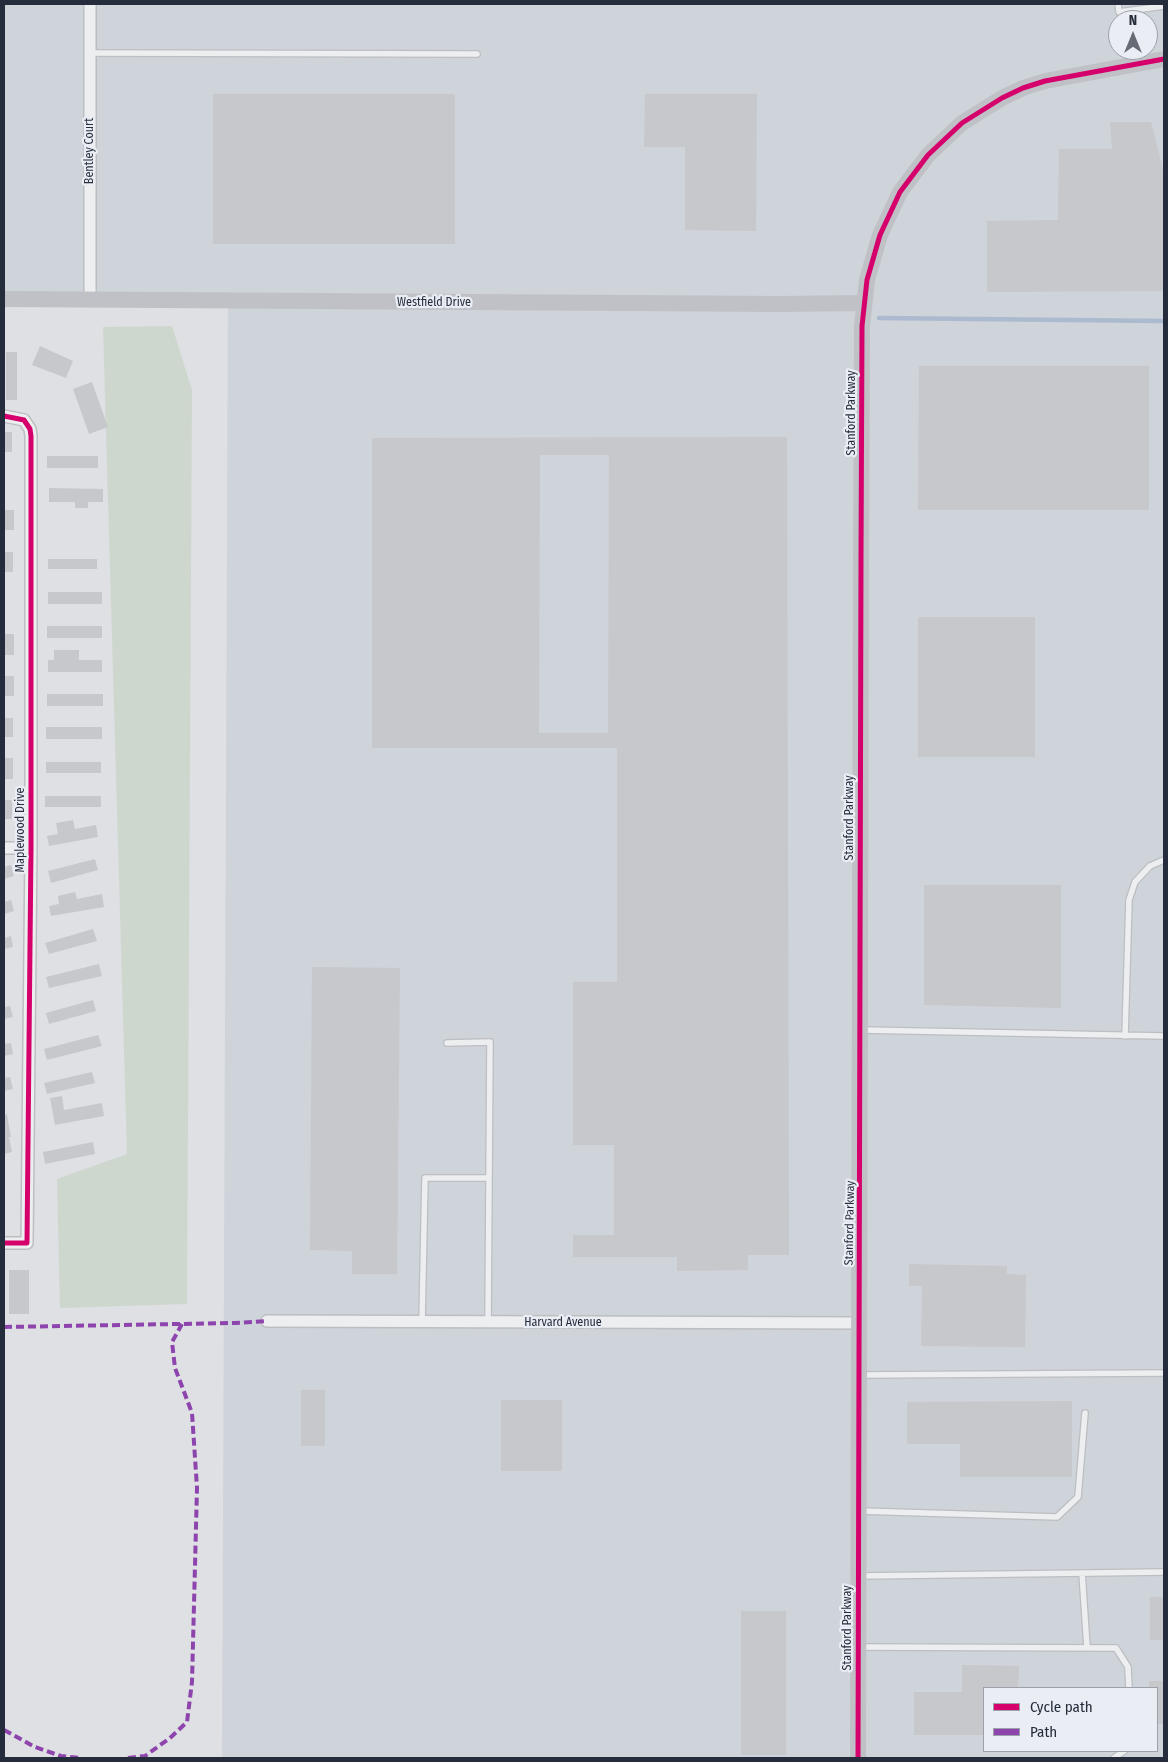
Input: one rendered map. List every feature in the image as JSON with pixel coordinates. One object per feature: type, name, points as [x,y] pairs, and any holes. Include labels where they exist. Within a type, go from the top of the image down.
[{"type":"street","name":"Bentley Court","points":[[90,4],[90,299]]},
{"type":"street","name":"Stanford Parkway","points":[[858,1758],[863,303],[872,257],[889,213],[913,173],[944,138],[981,109],[1023,88],[1128,60]]},
{"type":"street","name":"Westfield Drive","points":[[4,299],[257,302],[863,303]]},
{"type":"street","name":"Maplewood Drive","points":[[4,416],[24,420],[28,423],[31,436],[31,848],[27,1243],[4,1243]]},
{"type":"street","points":[[4,848],[31,848]]},
{"type":"street","name":"Harvard Avenue","points":[[268,1321],[859,1323]]},
{"type":"lane","points":[[1140,10],[1164,6]]},
{"type":"lane","points":[[90,53],[477,54]]},
{"type":"lane","points":[[1125,1036],[1129,900],[1135,882],[1150,866],[1164,860]]},
{"type":"lane","points":[[860,1030],[1164,1036]]},
{"type":"lane","points":[[447,1043],[490,1042],[488,1323]]},
{"type":"lane","points":[[422,1321],[424,1178],[489,1178]]},
{"type":"lane","points":[[858,1375],[1164,1373]]},
{"type":"lane","points":[[858,1511],[1057,1517],[1078,1497],[1085,1413]]},
{"type":"lane","points":[[858,1576],[1164,1572]]},
{"type":"lane","points":[[1082,1573],[1087,1646]]},
{"type":"lane","points":[[858,1647],[1087,1646],[1116,1648],[1128,1667],[1129,1687]]},
{"type":"shaded area","points":[[4,4],[1164,4],[1164,1758],[222,1758],[228,302],[4,302]]},
{"type":"shaded area","points":[[172,326],[192,390],[187,1304],[60,1308],[57,1179],[127,1154],[103,327]]},
{"type":"building","points":[[213,94],[455,94],[455,244],[213,244]]},
{"type":"building","points":[[645,94],[757,94],[756,231],[685,230],[685,147],[644,147]]},
{"type":"building","points":[[1110,122],[1151,122],[1164,174],[1164,291],[987,292],[987,221],[1058,220],[1059,149],[1112,149]]},
{"type":"building","points":[[40,346],[73,361],[66,378],[32,365]]},
{"type":"building","points":[[6,352],[17,352],[17,400],[6,400]]},
{"type":"building","points":[[919,366],[1149,366],[1149,510],[918,510]]},
{"type":"building","points":[[92,382],[108,427],[89,434],[73,389]]},
{"type":"building","points":[[4,432],[12,432],[12,452],[4,452]]},
{"type":"building","points":[[787,437],[789,1255],[748,1255],[748,1270],[677,1271],[677,1257],[573,1257],[573,1235],[614,1235],[614,1145],[573,1145],[573,982],[617,982],[617,748],[372,748],[372,438]],"holes":[[[540,455],[609,455],[608,733],[539,733]]]},
{"type":"building","points":[[47,456],[98,456],[98,468],[47,468]]},
{"type":"building","points":[[49,488],[103,489],[103,502],[88,502],[88,508],[75,508],[75,502],[49,502]]},
{"type":"building","points":[[4,510],[14,510],[14,530],[4,530]]},
{"type":"building","points":[[4,552],[13,552],[13,572],[4,572]]},
{"type":"building","points":[[48,559],[97,559],[97,569],[48,569]]},
{"type":"building","points":[[48,592],[102,592],[102,604],[48,604]]},
{"type":"building","points":[[918,617],[1035,617],[1035,757],[918,757]]},
{"type":"building","points":[[47,626],[102,626],[102,638],[47,638]]},
{"type":"building","points":[[4,634],[14,634],[14,655],[4,655]]},
{"type":"building","points":[[54,650],[79,650],[79,660],[102,660],[102,672],[48,672],[48,660],[54,660]]},
{"type":"building","points":[[4,676],[14,676],[14,696],[4,696]]},
{"type":"building","points":[[47,694],[103,694],[103,706],[47,706]]},
{"type":"building","points":[[4,718],[13,718],[13,737],[4,737]]},
{"type":"building","points":[[46,727],[102,727],[102,739],[46,739]]},
{"type":"building","points":[[4,758],[13,758],[13,779],[4,779]]},
{"type":"building","points":[[46,762],[101,762],[101,773],[46,773]]},
{"type":"building","points":[[45,796],[101,796],[101,807],[45,807]]},
{"type":"building","points":[[4,800],[12,800],[12,819],[4,819]]},
{"type":"building","points":[[73,820],[75,829],[96,825],[98,837],[49,846],[47,836],[58,834],[56,823]]},
{"type":"building","points":[[95,859],[98,870],[51,883],[48,871]]},
{"type":"building","points":[[11,865],[14,876],[4,879],[4,867]]},
{"type":"building","points":[[924,885],[1061,885],[1061,1008],[924,1005]]},
{"type":"building","points":[[75,892],[77,899],[102,894],[104,907],[51,916],[49,906],[59,904],[58,896]]},
{"type":"building","points":[[11,900],[14,911],[4,914],[4,902]]},
{"type":"building","points":[[93,929],[97,941],[49,954],[45,943]]},
{"type":"building","points":[[11,936],[13,947],[4,949],[4,938]]},
{"type":"building","points":[[99,964],[102,976],[49,988],[46,977]]},
{"type":"building","points":[[312,967],[400,968],[397,1274],[352,1274],[352,1251],[310,1250]]},
{"type":"building","points":[[93,1000],[96,1011],[49,1024],[46,1013]]},
{"type":"building","points":[[10,1006],[13,1017],[4,1019],[4,1007]]},
{"type":"building","points":[[98,1035],[102,1046],[47,1060],[44,1049]]},
{"type":"building","points":[[11,1043],[13,1054],[4,1056],[4,1044]]},
{"type":"building","points":[[92,1072],[95,1083],[47,1094],[44,1083]]},
{"type":"building","points":[[10,1077],[13,1089],[4,1091],[4,1078]]},
{"type":"building","points":[[62,1096],[64,1110],[102,1103],[104,1116],[55,1125],[50,1098]]},
{"type":"building","points":[[7,1114],[12,1152],[4,1154],[4,1115]]},
{"type":"building","points":[[93,1142],[95,1154],[45,1164],[43,1152]]},
{"type":"building","points":[[909,1264],[1007,1266],[1007,1274],[1026,1275],[1025,1347],[921,1346],[922,1286],[909,1286]]},
{"type":"building","points":[[9,1270],[29,1270],[29,1314],[9,1314]]},
{"type":"building","points":[[301,1390],[325,1390],[325,1446],[301,1446]]},
{"type":"building","points":[[501,1400],[562,1400],[562,1471],[501,1471]]},
{"type":"building","points":[[1072,1401],[1072,1477],[960,1477],[960,1444],[907,1444],[907,1402]]},
{"type":"building","points":[[1150,1597],[1164,1597],[1164,1640],[1150,1640]]},
{"type":"building","points":[[741,1611],[786,1611],[786,1755],[741,1755]]},
{"type":"building","points":[[962,1665],[1019,1666],[1018,1687],[983,1687],[983,1735],[914,1735],[914,1692],[962,1692]]},
{"type":"building","points":[[1149,1681],[1164,1681],[1164,1724],[1158,1724],[1158,1687],[1149,1687]]},
{"type":"waterway","points":[[879,318],[1164,321]]},
{"type":"marked path","points":[[4,1327],[267,1321]]},
{"type":"marked path","points":[[128,1758],[145,1756],[170,1738],[187,1722],[192,1682],[197,1488],[192,1413],[175,1368],[172,1342],[182,1324]]},
{"type":"marked path","points":[[4,1730],[35,1747],[61,1756],[80,1758]]},
{"type":"cycle path","points":[[858,1758],[862,326],[867,280],[880,235],[900,192],[928,155],[962,123],[1002,98],[1023,88],[1045,81],[1164,59]]},
{"type":"cycle path","points":[[4,416],[24,420],[30,429],[31,436],[31,848],[27,1243],[4,1243]]}]
